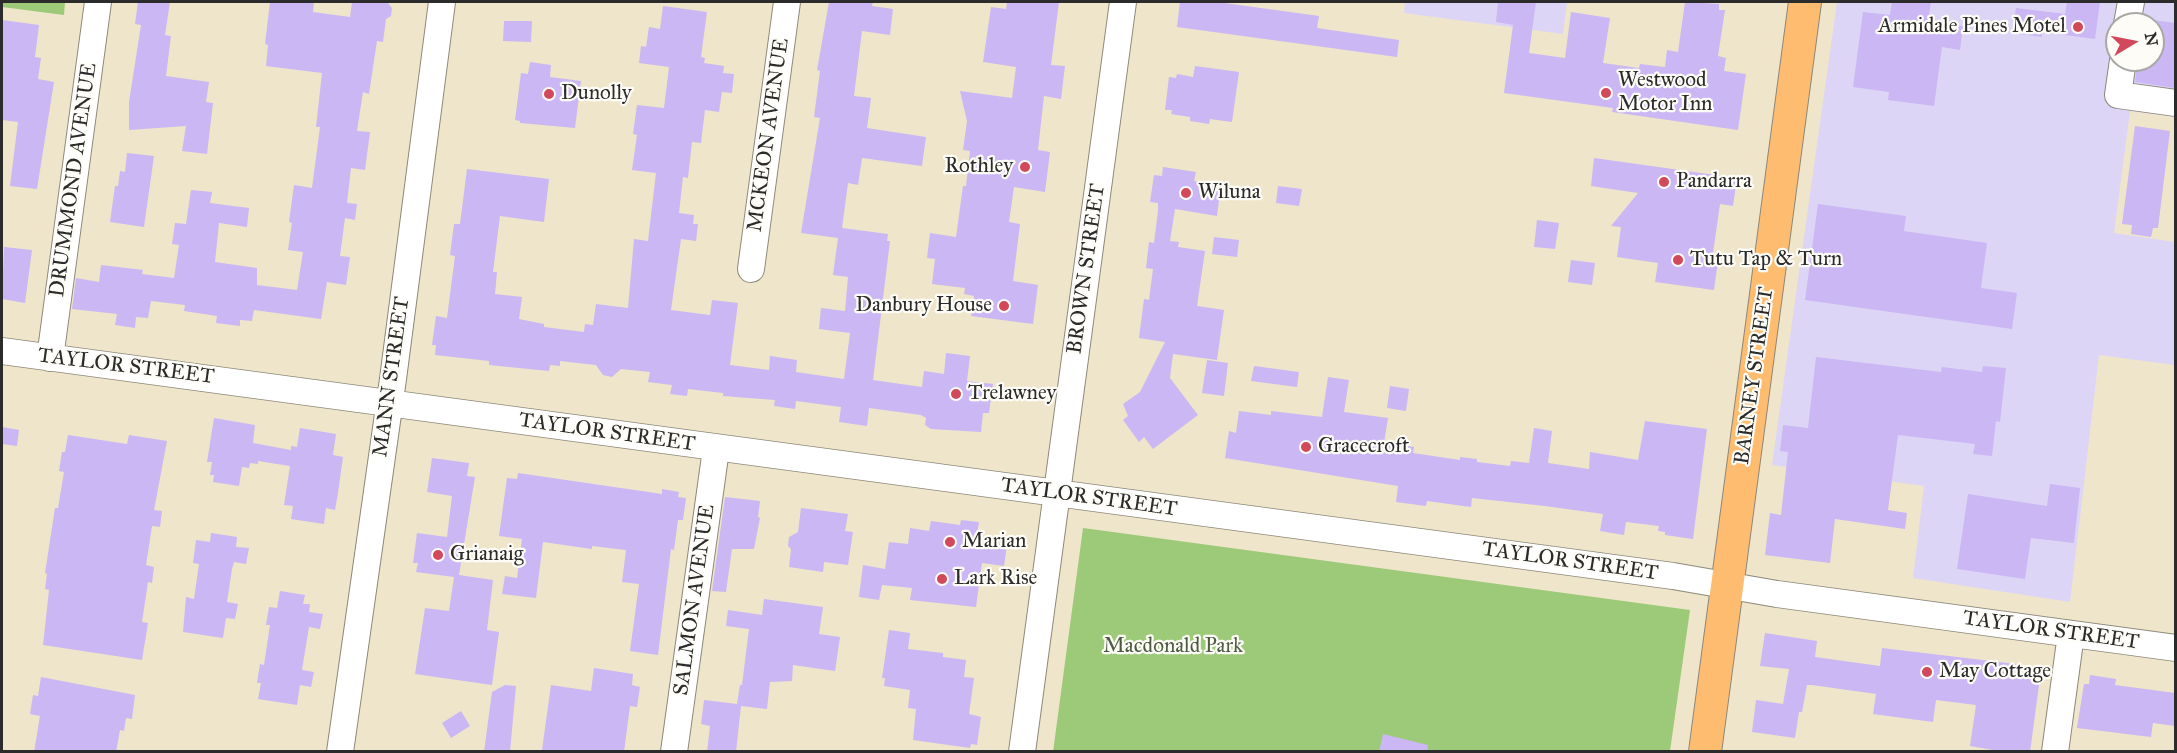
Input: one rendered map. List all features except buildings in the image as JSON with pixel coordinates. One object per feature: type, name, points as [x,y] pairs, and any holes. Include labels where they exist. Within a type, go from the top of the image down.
[{"type":"main road","name":"BARNEY STREET","points":[[1705,752],[1805,2]]},
{"type":"street","name":"DRUMMOND AVENUE","points":[[50,358],[98,2]]},
{"type":"street","name":"MANN STREET","points":[[340,752],[442,2]]},
{"type":"street","name":"MCKEON AVENUE","points":[[751,269],[787,2]]},
{"type":"street","name":"BROWN STREET","points":[[1022,752],[1123,2]]},
{"type":"street","points":[[2121,72],[2118,95],[2175,103]]},
{"type":"street","name":"TAYLOR STREET","points":[[2,351],[389,402],[716,449],[2175,648]]},
{"type":"street","name":"SALMON AVENUE","points":[[674,752],[716,449]]},
{"type":"street","points":[[2055,752],[2071,634]]},
{"type":"shaded area","points":[[1405,2],[1567,2],[1563,34],[1404,13]]},
{"type":"shaded area","points":[[1837,2],[2175,2],[2175,117],[2130,111],[2114,233],[2175,242],[2175,365],[2099,355],[2070,602],[1913,578],[1924,486],[1772,465]]},
{"type":"green space","points":[[2,2],[65,2],[64,15],[2,7]]},
{"type":"green space","name":"Macdonald Park","points":[[1083,528],[1690,610],[1670,751],[1053,752]]},
{"type":"place","name":"Armidale Pines Motel","points":[[2078,27]]},
{"type":"place","name":"Westwood Motor Inn","points":[[1606,93]]},
{"type":"place","name":"Dunolly","points":[[549,94]]},
{"type":"place","name":"Rothley","points":[[1025,167]]},
{"type":"place","name":"Pandarra","points":[[1664,182]]},
{"type":"place","name":"Wiluna","points":[[1186,193]]},
{"type":"place","name":"Tutu Tap & Turn","points":[[1678,260]]},
{"type":"place","name":"Danbury House","points":[[1004,306]]},
{"type":"place","name":"Trelawney","points":[[956,394]]},
{"type":"place","name":"Gracecroft","points":[[1306,447]]},
{"type":"place","name":"Marian","points":[[950,542]]},
{"type":"place","name":"Grianaig","points":[[438,555]]},
{"type":"place","name":"Lark Rise","points":[[942,579]]},
{"type":"place","name":"May Cottage","points":[[1927,672]]}]
